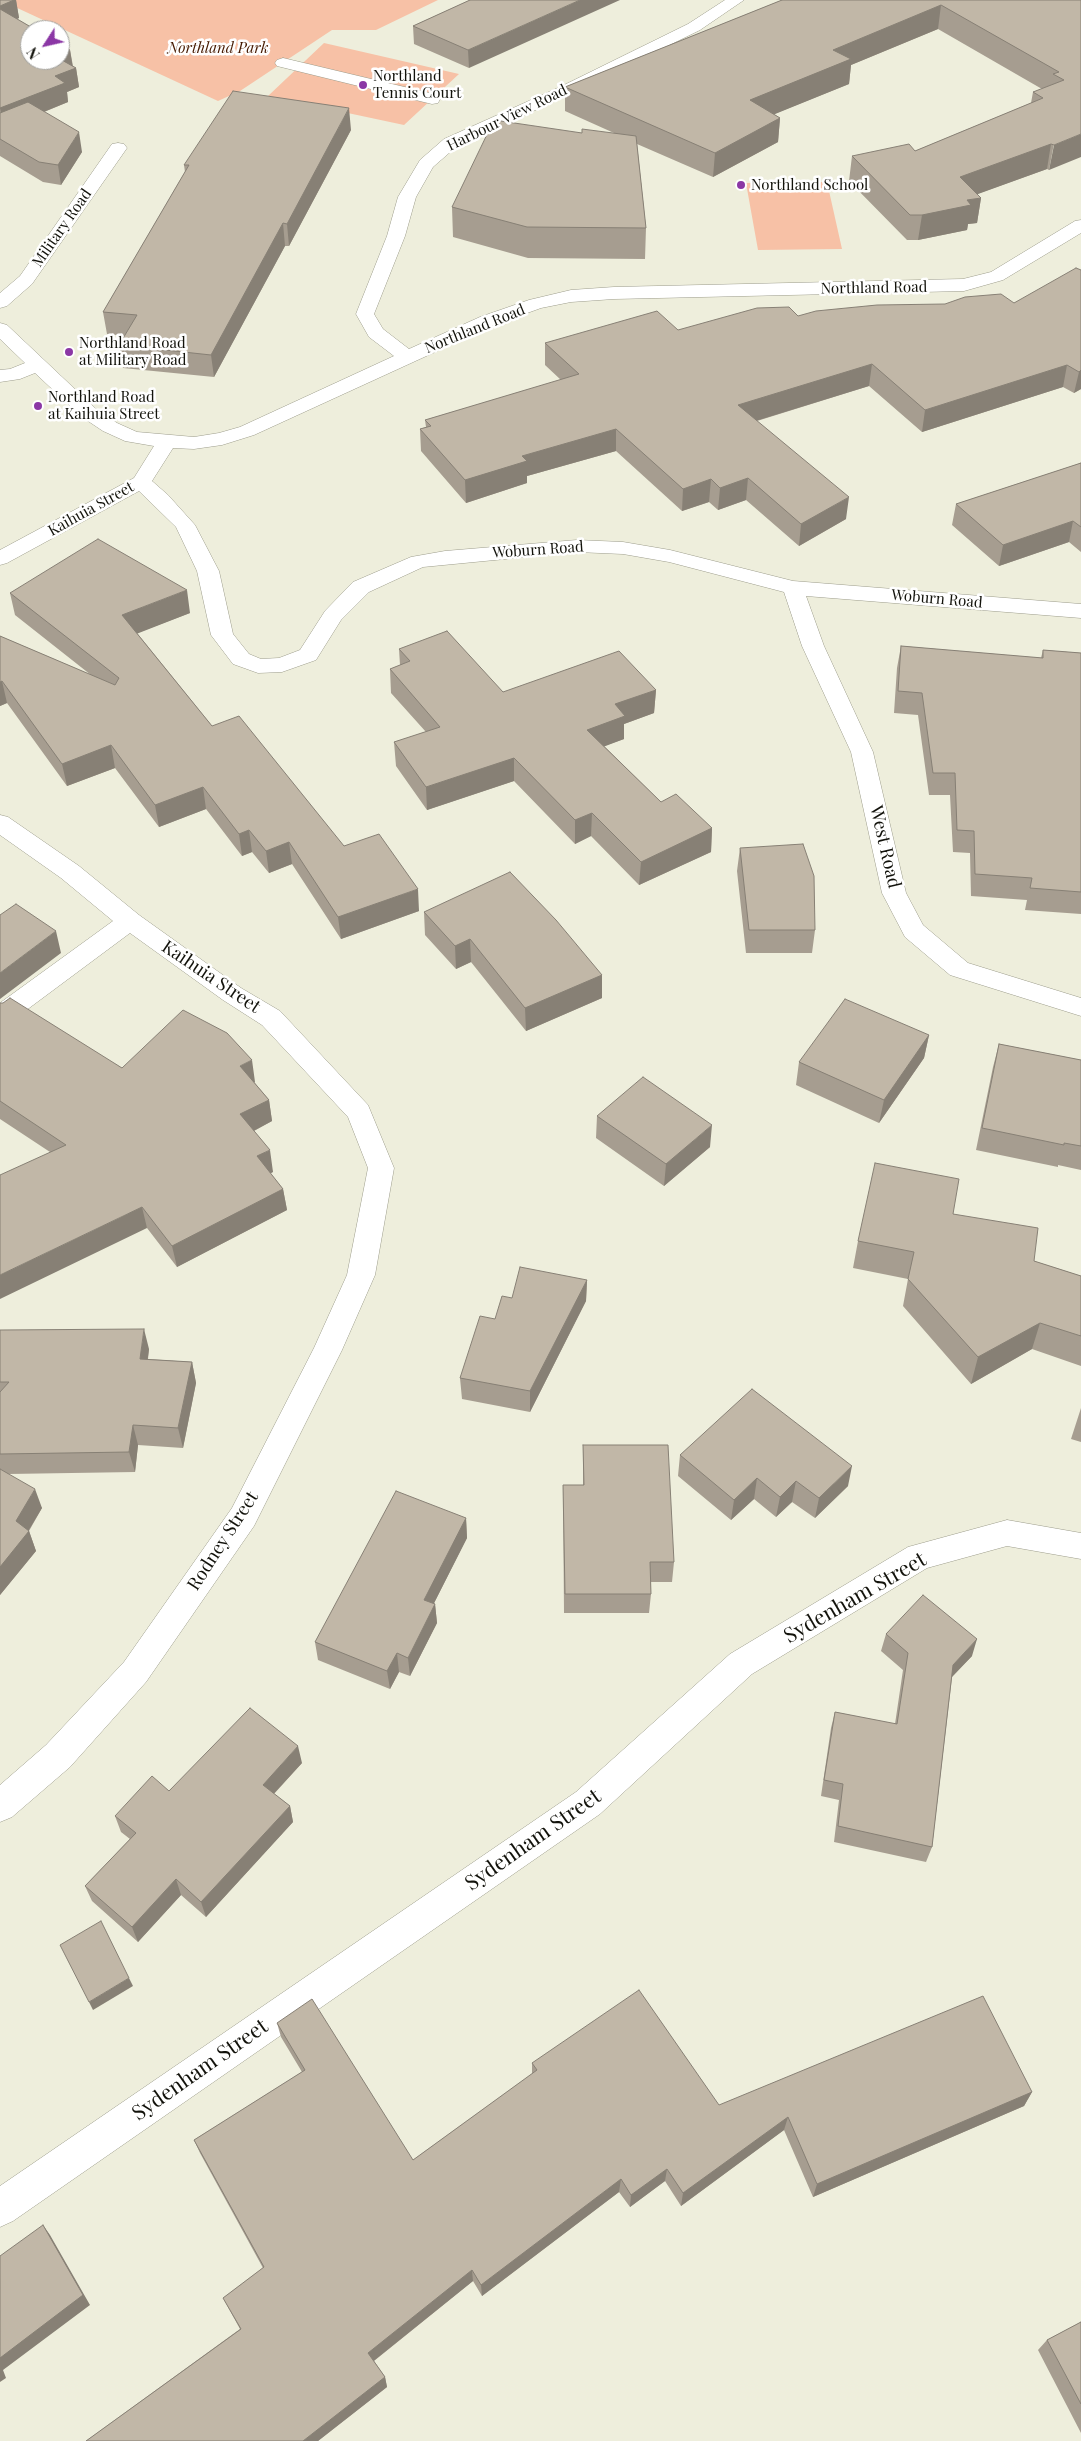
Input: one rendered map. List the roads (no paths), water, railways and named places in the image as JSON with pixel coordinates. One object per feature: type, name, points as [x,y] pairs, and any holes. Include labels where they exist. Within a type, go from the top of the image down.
[{"type":"street","name":"Harbour View Road","points":[[407,358],[376,333],[369,324],[366,314],[396,236],[407,197],[426,164],[450,143],[566,90],[694,27],[736,0]]},
{"type":"street","points":[[283,63],[432,98]]},
{"type":"street","name":"Military Road","points":[[0,302],[26,280],[118,148]]},
{"type":"street","name":"Northland Road","points":[[0,330],[89,413],[110,427],[132,436],[166,442],[194,443],[222,439],[247,431],[487,320],[536,304],[571,296],[614,293],[964,285],[997,276],[1081,225]]},
{"type":"street","points":[[0,376],[13,376],[37,365]]},
{"type":"street","name":"Kaihuia Street","points":[[0,559],[141,482],[161,454],[166,442]]},
{"type":"street","name":"Woburn Road","points":[[141,482],[161,499],[185,525],[208,571],[222,635],[234,652],[242,659],[258,666],[282,665],[308,655],[334,616],[361,587],[418,561],[577,546],[623,548],[670,556],[793,588],[1081,611]]},
{"type":"street","name":"West Road","points":[[793,588],[813,646],[862,752],[894,893],[914,931],[959,969],[1081,1007]]},
{"type":"street","name":"Kaihuia Street","points":[[0,823],[70,872],[130,921],[232,994],[271,1018],[359,1112],[381,1168]]},
{"type":"street","points":[[0,1016],[130,921]]},
{"type":"street","name":"Rodney Street","points":[[0,1806],[58,1756],[134,1672],[243,1517],[328,1350],[361,1275],[381,1168]]},
{"type":"street","name":"Sydenham Street","points":[[0,2208],[588,1803],[741,1664],[919,1557],[1007,1532],[1081,1546]]},
{"type":"place","name":"Northland Tennis Court","points":[[363,85]]},
{"type":"place","name":"Northland School","points":[[741,185]]},
{"type":"place","name":"Northland Road at Military Road","points":[[69,352]]},
{"type":"place","name":"Northland Road at Kaihuia Street","points":[[38,406]]},
{"type":"park label","name":"Northland Park","points":[[218,48]]}]
